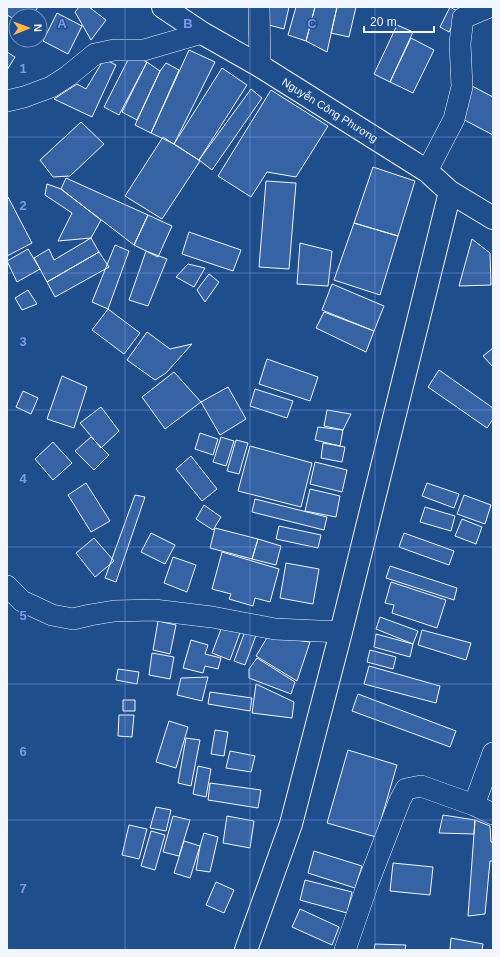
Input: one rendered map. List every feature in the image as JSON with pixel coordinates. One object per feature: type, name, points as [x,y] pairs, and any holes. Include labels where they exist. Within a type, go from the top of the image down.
[{"type":"street","name":"Nguyễn Công Phương","points":[[163,7],[202,33],[260,66],[427,171],[450,192],[493,218]]},
{"type":"street","points":[[259,7],[260,66]]},
{"type":"street","points":[[427,171],[454,119],[462,87],[460,43],[463,18],[491,7]]},
{"type":"street","points":[[7,101],[24,97],[51,87],[68,76],[95,54],[114,50],[144,50],[202,33]]},
{"type":"street","points":[[246,950],[291,824],[341,632],[450,192]]},
{"type":"street","points":[[7,586],[22,601],[52,615],[73,619],[90,614],[114,611],[154,610],[212,617],[275,629],[341,632]]},
{"type":"street","points":[[474,804],[493,753]]},
{"type":"street","points":[[345,950],[368,883],[400,800],[406,789],[421,786],[474,804],[493,814]]},
{"type":"building","points":[[7,7],[38,7],[8,8],[7,15]]},
{"type":"building","points":[[79,7],[89,7],[106,20],[91,40],[75,12]]},
{"type":"building","points":[[265,7],[289,7],[284,29],[261,23]]},
{"type":"building","points":[[296,7],[315,7],[306,41],[288,35]]},
{"type":"building","points":[[315,7],[337,7],[327,52],[306,41]]},
{"type":"building","points":[[337,7],[356,7],[349,37],[331,33]]},
{"type":"building","points":[[450,7],[459,12],[449,32],[440,27]]},
{"type":"building","points":[[57,13],[82,26],[68,54],[48,44],[48,31]]},
{"type":"building","points":[[397,25],[413,32],[390,82],[374,74]]},
{"type":"building","points":[[411,38],[434,50],[413,93],[390,82]]},
{"type":"building","points":[[189,50],[215,62],[174,144],[151,133]]},
{"type":"building","points":[[7,52],[15,57],[7,70]]},
{"type":"building","points":[[131,54],[147,62],[119,115],[104,107]]},
{"type":"building","points":[[104,59],[116,65],[92,117],[54,99],[77,84],[86,89]]},
{"type":"building","points":[[147,62],[160,71],[137,120],[122,112]]},
{"type":"building","points":[[166,63],[179,70],[151,133],[135,125],[160,71]]},
{"type":"building","points":[[222,68],[247,85],[199,160],[174,144]]},
{"type":"building","points":[[472,86],[493,97],[493,135],[457,116]]},
{"type":"building","points":[[251,89],[262,98],[212,170],[199,160]]},
{"type":"building","points":[[271,90],[328,126],[296,177],[267,172],[251,197],[218,176]]},
{"type":"building","points":[[81,122],[104,144],[70,176],[53,177],[40,160]]},
{"type":"building","points":[[163,137],[200,161],[162,219],[125,196]]},
{"type":"building","points":[[373,167],[415,181],[398,236],[354,223]]},
{"type":"building","points":[[66,178],[148,215],[134,245],[61,189]]},
{"type":"building","points":[[266,181],[296,183],[289,269],[259,267]]},
{"type":"building","points":[[47,184],[61,189],[101,220],[91,238],[58,241],[72,213],[45,195]]},
{"type":"building","points":[[8,197],[32,243],[7,256],[7,198]]},
{"type":"building","points":[[148,215],[172,226],[158,257],[134,245]]},
{"type":"building","points":[[354,223],[398,236],[380,295],[334,280]]},
{"type":"building","points":[[189,232],[241,250],[233,271],[182,254]]},
{"type":"building","points":[[91,238],[99,252],[47,282],[34,258],[49,249],[54,260]]},
{"type":"building","points":[[472,239],[490,253],[491,285],[459,286]]},
{"type":"building","points":[[300,243],[332,251],[328,286],[297,284]]},
{"type":"building","points":[[115,245],[129,251],[108,309],[92,302]]},
{"type":"building","points":[[28,249],[40,269],[17,282],[7,261]]},
{"type":"building","points":[[146,251],[167,259],[148,306],[129,300]]},
{"type":"building","points":[[99,252],[109,267],[55,297],[47,282]]},
{"type":"building","points":[[188,264],[205,268],[194,287],[176,277]]},
{"type":"building","points":[[209,274],[219,282],[205,302],[197,290]]},
{"type":"building","points":[[332,284],[384,306],[374,331],[322,310]]},
{"type":"building","points":[[28,290],[37,304],[22,310],[15,298]]},
{"type":"building","points":[[108,309],[140,333],[124,354],[92,330]]},
{"type":"building","points":[[324,312],[374,331],[366,352],[316,328]]},
{"type":"building","points":[[147,332],[170,349],[192,344],[166,373],[155,380],[127,360]]},
{"type":"building","points":[[493,348],[493,367],[483,356]]},
{"type":"building","points":[[267,359],[318,377],[310,401],[259,384]]},
{"type":"building","points":[[439,370],[493,408],[493,419],[487,428],[428,387]]},
{"type":"building","points":[[174,372],[201,402],[165,429],[142,397]]},
{"type":"building","points":[[62,376],[87,387],[74,428],[47,419]]},
{"type":"building","points":[[228,387],[246,419],[220,435],[201,402]]},
{"type":"building","points":[[255,389],[293,401],[287,418],[250,406]]},
{"type":"building","points":[[23,391],[38,398],[31,414],[16,407]]},
{"type":"building","points":[[101,407],[119,431],[101,448],[80,423]]},
{"type":"building","points":[[327,410],[351,414],[343,430],[324,426]]},
{"type":"building","points":[[318,427],[343,430],[340,446],[315,440]]},
{"type":"building","points":[[200,433],[218,439],[213,455],[195,449]]},
{"type":"building","points":[[91,437],[109,455],[94,470],[75,451]]},
{"type":"building","points":[[221,437],[234,441],[226,466],[213,462]]},
{"type":"building","points":[[236,440],[248,443],[239,474],[227,471]]},
{"type":"building","points":[[53,442],[72,463],[53,480],[35,459]]},
{"type":"building","points":[[323,443],[345,447],[342,462],[321,458]]},
{"type":"building","points":[[250,446],[312,463],[301,507],[238,491]]},
{"type":"building","points":[[191,456],[217,489],[202,501],[176,469]]},
{"type":"building","points":[[315,462],[347,470],[342,492],[310,484]]},
{"type":"building","points":[[86,483],[110,521],[91,532],[68,495]]},
{"type":"building","points":[[427,483],[459,494],[454,508],[422,496]]},
{"type":"building","points":[[310,489],[340,496],[336,517],[305,511]]},
{"type":"building","points":[[135,495],[145,497],[116,582],[105,578]]},
{"type":"building","points":[[464,495],[491,505],[485,524],[457,514]]},
{"type":"building","points":[[255,499],[327,517],[324,530],[252,512]]},
{"type":"building","points":[[204,505],[221,517],[213,530],[196,519]]},
{"type":"building","points":[[425,507],[455,516],[451,531],[420,522]]},
{"type":"building","points":[[462,519],[482,527],[476,544],[455,536]]},
{"type":"building","points":[[279,526],[321,535],[318,548],[276,539]]},
{"type":"building","points":[[215,528],[258,539],[252,559],[210,548]]},
{"type":"building","points":[[151,533],[175,545],[165,564],[141,552]]},
{"type":"building","points":[[404,533],[454,551],[449,565],[399,547]]},
{"type":"building","points":[[94,538],[114,561],[95,577],[76,553]]},
{"type":"building","points":[[258,539],[281,546],[276,565],[252,559]]},
{"type":"building","points":[[222,552],[279,569],[270,602],[255,598],[253,606],[229,599],[231,594],[212,589]]},
{"type":"building","points":[[173,557],[196,565],[187,592],[164,583]]},
{"type":"building","points":[[286,563],[319,569],[313,604],[280,598]]},
{"type":"building","points":[[390,566],[457,588],[454,600],[386,578]]},
{"type":"building","points":[[391,582],[446,600],[437,628],[392,613],[394,605],[385,603]]},
{"type":"building","points":[[380,617],[418,631],[413,644],[376,629]]},
{"type":"building","points":[[158,621],[176,625],[170,654],[153,650]]},
{"type":"building","points":[[223,624],[241,630],[230,660],[212,653]]},
{"type":"building","points":[[247,626],[258,630],[245,665],[234,661]]},
{"type":"building","points":[[422,630],[471,643],[466,660],[418,645]]},
{"type":"building","points":[[376,634],[413,644],[410,657],[374,647]]},
{"type":"building","points":[[268,636],[310,642],[297,681],[256,656]]},
{"type":"building","points":[[191,640],[208,645],[205,654],[221,658],[218,669],[205,666],[203,673],[183,668]]},
{"type":"building","points":[[370,650],[396,657],[393,669],[367,662]]},
{"type":"building","points":[[152,653],[174,657],[170,679],[149,675]]},
{"type":"building","points":[[257,658],[295,682],[291,694],[249,678],[249,669]]},
{"type":"building","points":[[369,666],[440,686],[436,703],[364,684]]},
{"type":"building","points":[[118,669],[139,672],[137,684],[116,680]]},
{"type":"building","points":[[208,677],[202,701],[177,695],[181,678]]},
{"type":"building","points":[[256,684],[294,702],[292,718],[252,713]]},
{"type":"building","points":[[210,692],[252,698],[250,711],[208,704]]},
{"type":"building","points":[[358,694],[456,731],[450,747],[352,711]]},
{"type":"building","points":[[123,700],[135,700],[135,711],[123,711]]},
{"type":"building","points":[[119,715],[134,715],[132,737],[118,736]]},
{"type":"building","points":[[169,721],[188,727],[176,768],[156,762]]},
{"type":"building","points":[[215,730],[228,732],[224,756],[211,754]]},
{"type":"building","points":[[186,738],[200,740],[191,786],[178,783]]},
{"type":"building","points":[[348,750],[397,765],[376,837],[327,823]]},
{"type":"building","points":[[230,751],[255,756],[251,772],[226,768]]},
{"type":"building","points":[[198,766],[211,769],[206,797],[193,794]]},
{"type":"building","points":[[210,783],[261,790],[258,808],[208,800]]},
{"type":"building","points":[[156,807],[171,810],[166,831],[150,828]]},
{"type":"building","points":[[443,815],[475,820],[474,834],[439,833]]},
{"type":"building","points":[[173,816],[190,820],[179,856],[163,852]]},
{"type":"building","points":[[227,816],[254,821],[250,848],[223,843]]},
{"type":"building","points":[[475,820],[490,826],[491,842],[493,842],[493,861],[490,861],[485,914],[468,916]]},
{"type":"building","points":[[129,825],[147,829],[139,859],[122,855]]},
{"type":"building","points":[[151,831],[165,835],[155,870],[141,866]]},
{"type":"building","points":[[204,833],[218,837],[210,872],[196,870]]},
{"type":"building","points":[[184,841],[200,846],[190,878],[174,873]]},
{"type":"building","points":[[314,851],[362,866],[355,888],[308,873]]},
{"type":"building","points":[[393,863],[433,867],[430,895],[390,891]]},
{"type":"building","points":[[305,880],[352,892],[347,913],[300,900]]},
{"type":"building","points":[[216,882],[234,890],[224,913],[206,905]]},
{"type":"building","points":[[300,909],[339,927],[332,945],[292,927]]},
{"type":"building","points":[[451,938],[483,944],[482,950],[450,950]]},
{"type":"building","points":[[375,944],[406,945],[405,950],[374,950]]}]
